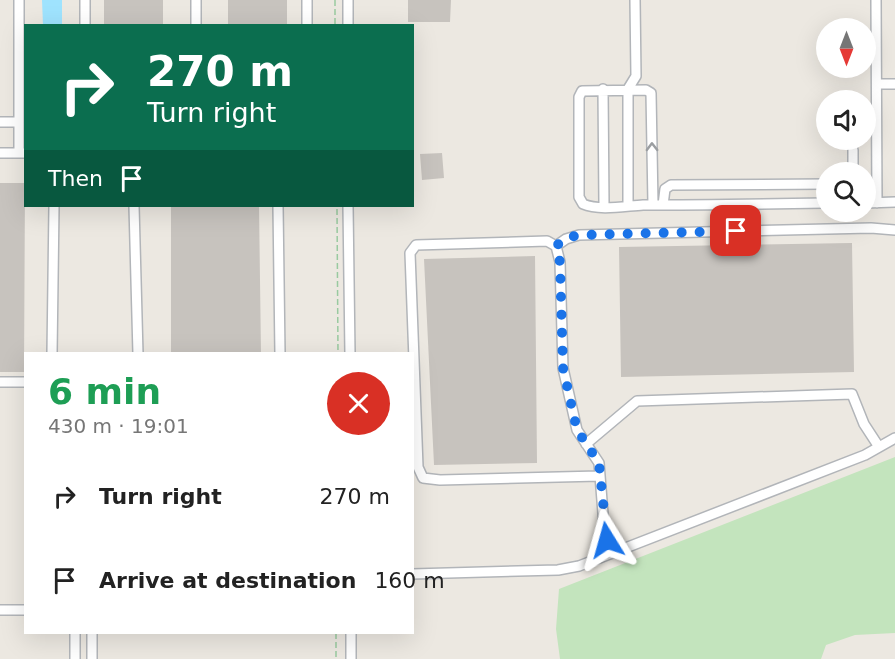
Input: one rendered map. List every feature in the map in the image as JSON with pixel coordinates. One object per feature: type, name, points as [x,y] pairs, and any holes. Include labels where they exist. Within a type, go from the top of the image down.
[{"type":"street","points":[[0,153],[20,153],[19,0]]},
{"type":"street","points":[[85,0],[85,24]]},
{"type":"street","points":[[196,0],[196,24]]},
{"type":"street","points":[[307,0],[307,24]]},
{"type":"street","points":[[348,0],[348,24]]},
{"type":"street","points":[[628,206],[628,89],[636,76],[635,0]]},
{"type":"street","points":[[876,0],[878,202],[895,202]]},
{"type":"street","points":[[877,84],[895,84]]},
{"type":"street","points":[[603,89],[604,206]]},
{"type":"street","points":[[658,205],[651,93],[646,90],[628,89],[603,89],[579,93],[580,201],[588,206],[816,203]]},
{"type":"street","points":[[0,122],[19,122]]},
{"type":"street","points":[[853,150],[853,162]]},
{"type":"street","points":[[658,205],[665,189],[671,185],[816,184]]},
{"type":"street","points":[[52,352],[54,207]]},
{"type":"street","points":[[134,207],[138,352]]},
{"type":"street","points":[[278,207],[280,352]]},
{"type":"street","points":[[348,207],[350,352]]},
{"type":"street","points":[[556,246],[566,238],[579,235],[870,228],[895,230]]},
{"type":"street","points":[[414,352],[410,253],[416,245],[547,241],[556,246],[560,262],[563,368],[577,430],[599,463],[604,526],[610,554]]},
{"type":"street","points":[[414,360],[418,467],[423,478],[440,480],[599,476]]},
{"type":"street","points":[[0,382],[24,382]]},
{"type":"street","points":[[586,444],[637,401],[852,394],[864,423],[879,447]]},
{"type":"street","points":[[414,574],[558,570],[610,554],[879,447],[895,438]]},
{"type":"street","points":[[0,610],[24,610]]},
{"type":"street","points":[[75,634],[75,659]]},
{"type":"street","points":[[92,634],[92,659]]},
{"type":"street","points":[[351,634],[351,659]]},
{"type":"path","points":[[335,0],[335,24]]},
{"type":"path","points":[[337,209],[338,352]]},
{"type":"path","points":[[336,634],[336,659]]},
{"type":"green space","points":[[895,457],[895,633],[855,635],[826,645],[821,659],[560,659],[556,629],[559,589]]},
{"type":"water","points":[[42,0],[62,0],[62,24],[43,24]]},
{"type":"building","points":[[104,0],[163,0],[163,24],[104,24]]},
{"type":"building","points":[[228,0],[287,0],[287,24],[228,24]]},
{"type":"building","points":[[408,0],[451,0],[450,22],[408,22]]},
{"type":"building","points":[[442,153],[444,178],[422,180],[420,154]]},
{"type":"building","points":[[0,183],[24,183],[24,372],[0,372]]},
{"type":"building","points":[[171,207],[259,207],[261,352],[171,352]]},
{"type":"building","points":[[852,243],[854,372],[621,377],[619,247]]},
{"type":"building","points":[[535,256],[537,463],[434,465],[424,259]]},
{"type":"route","points":[[607,540],[599,463],[577,430],[563,368],[560,262],[556,246],[566,238],[579,235],[736,231]]}]
